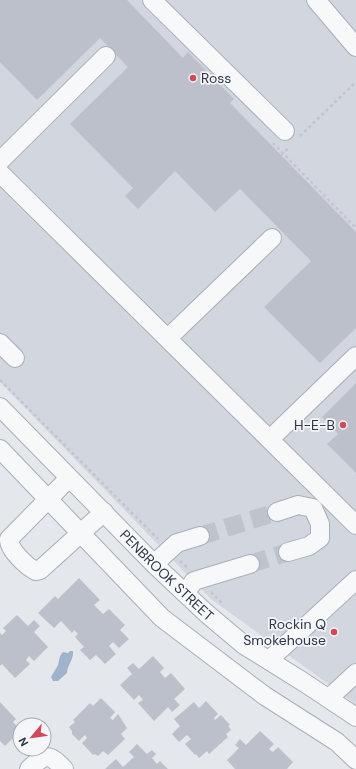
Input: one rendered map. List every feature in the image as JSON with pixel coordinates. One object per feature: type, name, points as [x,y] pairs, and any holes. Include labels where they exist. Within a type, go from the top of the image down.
[{"type":"street","points":[[152,0],[286,140]]},
{"type":"street","points":[[316,0],[356,47]]},
{"type":"street","points":[[0,161],[106,56]]},
{"type":"street","points":[[0,173],[356,525]]},
{"type":"street","points":[[168,338],[272,238]]},
{"type":"street","points":[[0,343],[15,358]]},
{"type":"street","points":[[270,439],[356,356]]},
{"type":"street","name":"PENBROOK STREET","points":[[0,407],[154,564],[185,593],[244,644],[356,717]]},
{"type":"street","points":[[0,449],[162,618],[264,696],[337,742],[356,760]]},
{"type":"street","points":[[69,478],[9,539],[11,548],[31,569],[36,571],[40,570],[104,512]]},
{"type":"street","points":[[277,512],[298,505],[312,508],[320,524],[320,538],[309,546],[288,552]]},
{"type":"street","points":[[154,564],[176,544],[200,536]]},
{"type":"street","points":[[185,593],[194,582],[250,564]]},
{"type":"street","points":[[269,660],[356,580]]},
{"type":"street","points":[[329,698],[356,673]]},
{"type":"street","points":[[29,769],[40,759],[48,757],[54,759],[64,769]]},
{"type":"path","points":[[282,154],[286,140],[356,82]]},
{"type":"path","points":[[282,154],[286,140]]},
{"type":"path","points":[[282,154],[356,228]]},
{"type":"shaded area","points":[[0,0],[356,0],[356,704],[211,599],[0,382]]},
{"type":"water","points":[[73,651],[73,654],[67,673],[58,681],[53,681],[51,677],[58,665],[60,656],[63,652],[68,653]]},
{"type":"building","points":[[0,0],[127,0],[183,58],[188,52],[234,99],[230,103],[356,232],[356,328],[320,363],[264,307],[311,261],[240,189],[215,212],[175,171],[138,209],[125,196],[133,188],[70,124],[128,67],[100,38],[37,100],[0,62]]},
{"type":"building","name":"H-E-B","points":[[356,383],[356,473],[327,444],[338,434],[322,417]]},
{"type":"building","points":[[79,578],[100,600],[94,605],[103,614],[109,609],[125,625],[120,630],[129,639],[119,648],[113,642],[109,646],[116,654],[105,664],[96,655],[90,660],[80,650],[84,647],[75,637],[78,634],[74,630],[72,633],[61,621],[54,628],[38,613],[55,596],[58,599]]},
{"type":"building","points":[[17,615],[28,626],[34,620],[40,626],[34,632],[48,647],[34,661],[29,656],[26,660],[30,664],[15,678],[2,664],[0,666],[0,633],[2,635],[6,631],[3,628]]},
{"type":"building","points":[[153,656],[164,668],[160,672],[165,678],[171,673],[185,689],[174,699],[180,705],[172,712],[168,707],[154,721],[138,703],[143,700],[139,695],[134,700],[120,685],[132,674],[127,668],[133,663],[139,669]]},
{"type":"building","points":[[101,698],[115,712],[110,718],[113,720],[118,714],[127,728],[121,734],[125,739],[108,755],[103,751],[98,756],[95,754],[93,755],[82,743],[87,738],[85,735],[79,741],[72,734],[69,727],[75,722],[73,720],[90,703],[93,706]]},
{"type":"building","points":[[206,701],[218,714],[214,718],[215,720],[221,715],[230,725],[228,726],[231,730],[226,734],[228,737],[209,754],[207,751],[199,758],[185,744],[191,739],[187,735],[179,742],[172,734],[180,726],[174,719],[194,702],[199,708]]},
{"type":"building","points":[[0,702],[14,717],[12,717],[12,739],[5,746],[0,741]]},
{"type":"building","points":[[260,731],[274,744],[269,749],[273,752],[278,747],[293,762],[287,769],[235,769],[227,760],[239,748],[235,745],[240,739],[246,745]]},
{"type":"building","points":[[137,744],[147,754],[152,750],[156,754],[152,758],[157,764],[160,761],[168,769],[105,769],[116,759],[123,767],[134,757],[129,752]]},
{"type":"tunnel","points":[[200,536],[277,512]]},
{"type":"tunnel","points":[[250,564],[288,552]]},
{"type":"place","name":"Ross","points":[[193,78]]},
{"type":"place","name":"H-E-B","points":[[343,425]]},
{"type":"place","name":"Rockin Q Smokehouse","points":[[334,632]]}]
